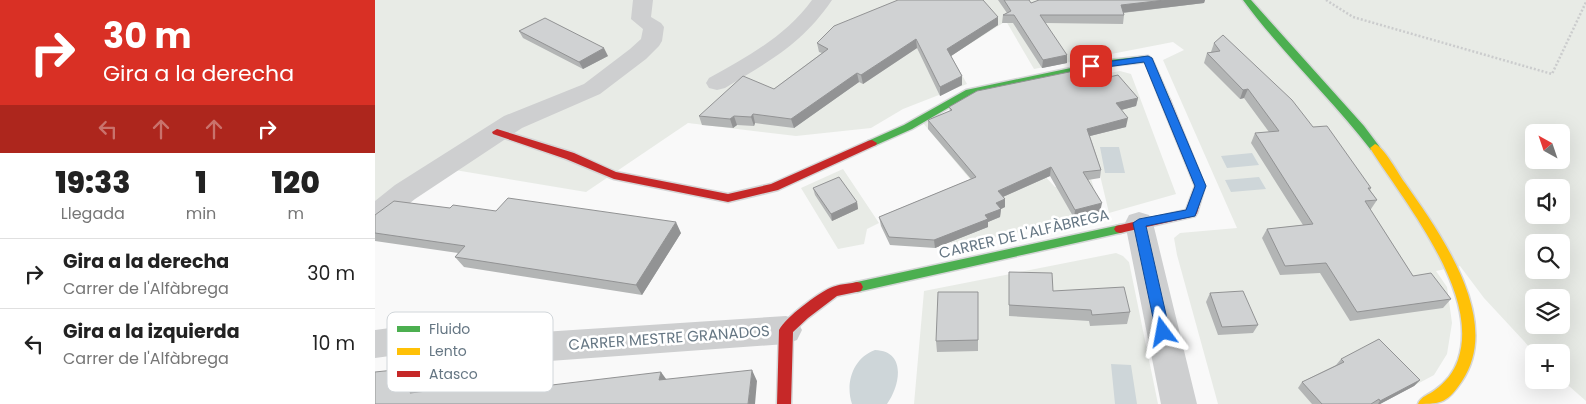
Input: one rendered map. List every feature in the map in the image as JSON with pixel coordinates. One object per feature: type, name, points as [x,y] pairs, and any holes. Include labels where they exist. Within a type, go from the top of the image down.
[{"type":"street","points":[[375,216],[405,192],[513,122],[592,89],[638,54],[651,41],[654,27],[641,20],[643,0]]},
{"type":"street","points":[[717,83],[788,40],[812,16],[822,0]]},
{"type":"street","points":[[1247,0],[1269,29],[1353,118],[1396,177],[1443,253],[1463,295],[1469,345],[1461,374],[1439,397],[1425,404]]},
{"type":"street","name":"CARRER DE L'ALFÀBREGA","points":[[497,132],[570,156],[614,175],[728,198],[774,187],[908,127],[969,92],[1109,63],[1148,58],[1200,186],[1191,213],[833,292],[803,314],[786,330]]},
{"type":"street","points":[[1139,223],[1179,404]]},
{"type":"street","points":[[784,404],[786,330]]},
{"type":"street","name":"CARRER MESTRE GRANADOS","points":[[553,346],[786,330]]},
{"type":"path","points":[[1326,0],[1353,17],[1552,74],[1586,2]]},
{"type":"shaded area","points":[[375,0],[1586,0],[1586,401],[1570,387],[1570,344],[1527,344],[1484,298],[1460,266],[1436,271],[1447,287],[1452,323],[1447,354],[1434,375],[1380,404],[1218,404],[1174,238],[1180,233],[1237,228],[1163,60],[1184,50],[1173,42],[1034,69],[1006,21],[951,56],[967,84],[903,109],[871,128],[796,136],[688,123],[586,192],[455,170],[375,225]]},
{"type":"shaded area","points":[[1120,71],[1131,74],[1176,194],[1109,213],[1093,146],[1031,161],[1055,187],[1091,179],[1102,214],[956,246],[946,240],[974,184],[923,123],[992,96]]},
{"type":"shaded area","points":[[1100,147],[1119,147],[1125,173],[1105,173]]},
{"type":"shaded area","points":[[1252,153],[1259,165],[1227,168],[1221,156]]},
{"type":"shaded area","points":[[843,169],[879,223],[867,229],[864,244],[838,249],[801,188]]},
{"type":"shaded area","points":[[1259,177],[1266,189],[1231,192],[1225,180]]},
{"type":"shaded area","points":[[1116,253],[1123,256],[1129,262],[1158,404],[914,404],[924,291]]},
{"type":"shaded area","points":[[875,350],[892,356],[896,363],[898,371],[892,397],[887,404],[852,404],[850,380],[853,372],[861,359]]},
{"type":"shaded area","points":[[1111,364],[1131,365],[1137,404],[1115,404]]},
{"type":"building","points":[[898,0],[983,0],[998,17],[947,49],[962,76],[940,87],[916,39],[861,75],[857,73],[791,119],[753,114],[751,117],[734,116],[730,119],[699,116],[743,76],[774,89],[828,49],[817,43],[834,26]]},
{"type":"building","points":[[1004,0],[1029,0],[1031,3],[1039,0],[1165,0],[1121,5],[1124,15],[1040,15],[1067,55],[1043,60],[1014,15],[1003,15],[1011,11]]},
{"type":"building","points":[[545,18],[604,48],[579,62],[519,31]]},
{"type":"building","points":[[1223,35],[1292,100],[1313,127],[1327,126],[1371,188],[1368,188],[1377,200],[1365,201],[1413,276],[1431,273],[1451,299],[1357,312],[1326,263],[1285,266],[1267,229],[1313,224],[1255,133],[1279,131],[1248,89],[1243,90],[1207,53],[1220,51],[1214,43]]},
{"type":"building","points":[[1079,70],[1087,82],[1118,75],[1138,98],[1116,103],[1128,118],[1087,129],[1101,170],[1083,172],[1102,203],[1075,210],[1051,167],[998,191],[1005,199],[996,203],[1001,209],[985,215],[988,219],[934,240],[889,237],[879,217],[976,177],[928,120],[952,110],[949,107],[977,91]]},
{"type":"building","points":[[839,177],[857,202],[831,214],[813,188]]},
{"type":"building","points":[[508,198],[676,222],[636,285],[455,257],[465,246],[375,233],[375,215],[394,201],[450,208],[453,205],[496,211]]},
{"type":"building","points":[[1009,272],[1052,273],[1053,291],[1124,287],[1130,312],[1092,315],[1091,310],[1009,305]]},
{"type":"building","points":[[1243,291],[1258,325],[1222,327],[1210,293]]},
{"type":"building","points":[[938,292],[978,292],[978,340],[936,341]]},
{"type":"building","points":[[1379,339],[1420,380],[1371,404],[1322,404],[1302,382],[1344,362],[1341,359]]},
{"type":"building","points":[[752,370],[748,404],[375,404],[375,372],[387,371],[387,392],[410,393],[553,392],[553,385],[661,372],[659,380]]},
{"type":"traffic: fast","points":[[1247,0],[1375,148]]},
{"type":"traffic: fast","points":[[872,143],[908,127],[969,92],[1109,63],[1148,59],[1165,100]]},
{"type":"traffic: fast","points":[[857,287],[1120,229]]},
{"type":"traffic: slow","points":[[1375,148],[1426,224],[1463,296],[1468,329],[1465,359],[1460,372],[1452,384],[1440,395],[1425,404]]},
{"type":"traffic: jam","points":[[1120,229],[1191,213],[1200,186],[1165,100]]},
{"type":"traffic: jam","points":[[497,132],[570,156],[614,175],[728,198],[774,187],[872,143]]},
{"type":"traffic: jam","points":[[784,404],[786,330],[803,314],[834,292],[857,287]]},
{"type":"route","points":[[1091,66],[1148,58],[1200,186],[1191,213],[1139,223],[1163,332]]}]
